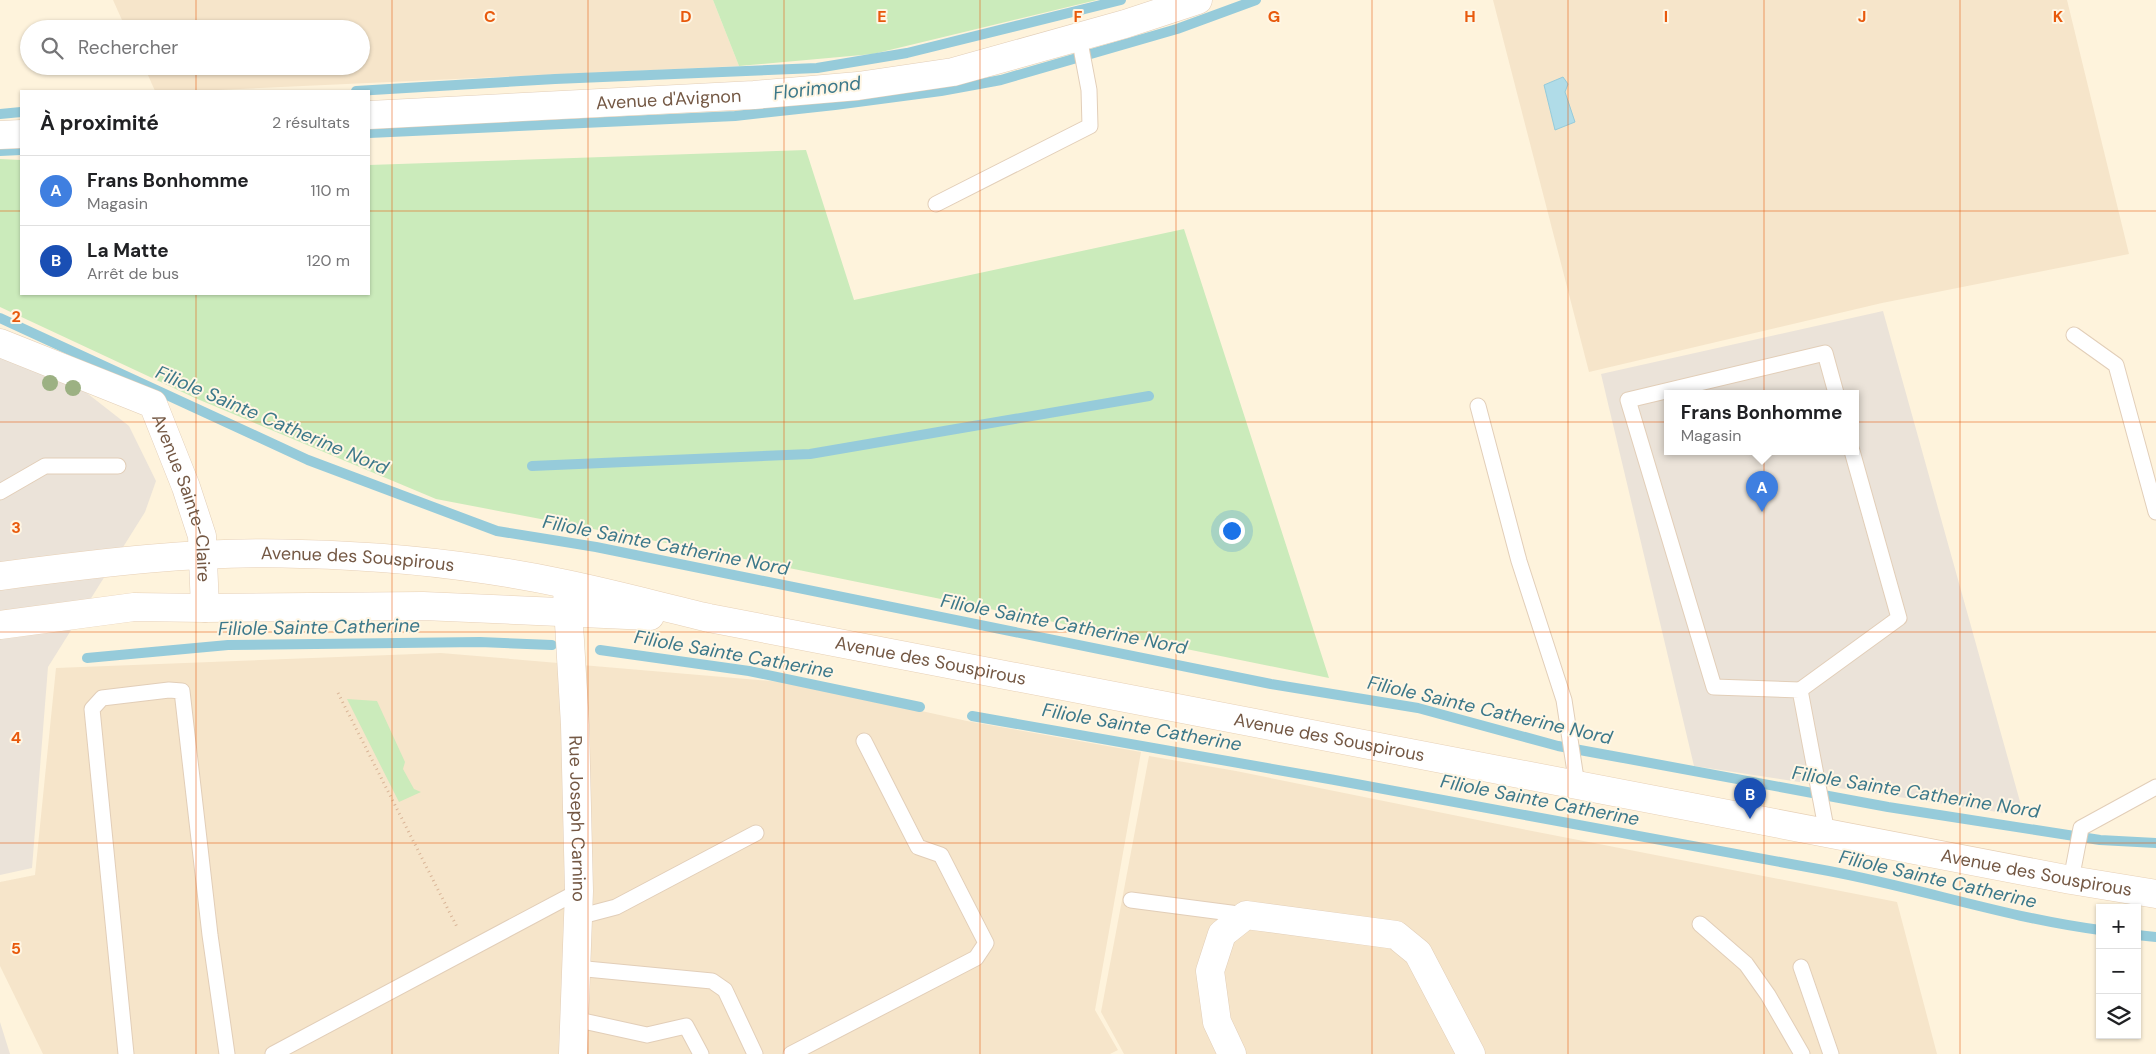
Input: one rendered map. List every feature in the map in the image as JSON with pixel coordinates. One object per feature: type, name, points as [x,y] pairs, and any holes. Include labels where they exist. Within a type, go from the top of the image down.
[{"type":"main road","name":"Avenue d'Avignon","points":[[370,115],[754,95],[858,86],[953,72],[1079,37],[1198,0]]},
{"type":"main road","points":[[0,135],[20,134]]},
{"type":"main road","name":"Avenue Sainte-Claire","points":[[0,343],[153,404],[186,487],[202,536],[205,608]]},
{"type":"main road","name":"Avenue des Souspirous","points":[[0,576],[86,565],[204,555],[300,554],[388,559],[487,571],[566,584],[709,618],[1827,834],[2156,894]]},
{"type":"main road","name":"Rue Joseph Carnino","points":[[566,584],[575,725],[578,904],[573,1054]]},
{"type":"main road","name":"Avenue des Souspirous","points":[[0,624],[134,607],[424,606],[709,618]]},
{"type":"main road","points":[[1232,1054],[1217,1022],[1210,971],[1222,934],[1246,915],[1396,935],[1418,953],[1471,1054]]},
{"type":"lane","points":[[936,204],[1090,126],[1089,90],[1079,37]]},
{"type":"lane","points":[[2074,334],[2116,365],[2156,512]]},
{"type":"lane","points":[[1670,390],[1825,353],[1835,390]]},
{"type":"lane","points":[[1664,391],[1628,400],[1714,687],[1800,690],[1899,618],[1853,455]]},
{"type":"lane","points":[[1478,406],[1519,561],[1564,700],[1577,785]]},
{"type":"lane","points":[[0,492],[45,466],[118,466]]},
{"type":"lane","points":[[126,1054],[92,708],[102,698],[169,690],[182,691],[210,935],[227,1054]]},
{"type":"lane","points":[[1800,690],[1827,834]]},
{"type":"lane","points":[[791,1054],[976,958],[986,943],[941,855],[918,847],[864,742]]},
{"type":"lane","points":[[2071,880],[2080,828],[2156,787]]},
{"type":"lane","points":[[273,1054],[468,950],[578,904],[616,908],[756,834]]},
{"type":"lane","points":[[1131,900],[1246,915]]},
{"type":"lane","points":[[1700,924],[1746,964],[1768,995],[1802,1054]]},
{"type":"lane","points":[[1802,967],[1831,1054]]},
{"type":"lane","points":[[576,968],[712,980],[724,990],[755,1054]]},
{"type":"lane","points":[[574,1019],[647,1035],[686,1026],[701,1054]]},
{"type":"path","points":[[338,693],[468,950]]},
{"type":"shaded area","points":[[113,0],[713,0],[739,66],[218,90],[155,90],[148,75],[370,75],[370,20],[122,20]]},
{"type":"shaded area","points":[[1493,0],[2067,0],[2129,254],[1882,303],[1589,372]]},
{"type":"shaded area","points":[[1883,311],[2024,816],[1694,766],[1601,374]]},
{"type":"shaded area","points":[[0,356],[74,383],[129,426],[156,481],[145,512],[48,667],[32,868],[0,875]]},
{"type":"shaded area","points":[[441,653],[794,683],[967,721],[1141,752],[1095,1010],[1118,1050],[1110,1054],[43,1054],[0,966],[0,882],[35,875],[56,668]]},
{"type":"shaded area","points":[[1149,756],[1236,771],[1897,902],[1937,1054],[1124,1054],[1101,1012]]},
{"type":"shaded area","points":[[0,1022],[10,1054],[0,1054]]},
{"type":"green space","points":[[713,0],[1097,0],[873,54],[739,66]]},
{"type":"green space","points":[[806,150],[854,300],[1184,229],[1329,678],[666,543],[436,499],[195,398],[0,307],[0,159],[20,160],[20,295],[370,295],[370,165]]},
{"type":"green space","points":[[347,699],[377,701],[405,762],[403,769],[414,789],[421,792],[399,802]]},
{"type":"water","points":[[1563,77],[1568,84],[1565,92],[1575,122],[1555,130],[1544,85]]},
{"type":"waterway","points":[[370,90],[555,79],[817,68],[907,53],[1121,0]]},
{"type":"waterway","name":"Florimond","points":[[370,133],[735,116],[941,91],[1001,80],[1177,29],[1256,0]]},
{"type":"waterway","points":[[0,114],[20,112]]},
{"type":"waterway","name":"Florimond","points":[[0,151],[20,150]]},
{"type":"waterway","name":"Filiole Sainte Catherine Nord","points":[[0,318],[308,460],[497,531],[596,547],[1271,684],[1418,708],[1558,746],[1888,807],[2100,840],[2156,843]]},
{"type":"waterway","points":[[532,466],[810,454],[1149,396]]},
{"type":"waterway","name":"Filiole Sainte Catherine","points":[[87,658],[228,645],[480,642],[552,645]]},
{"type":"waterway","name":"Filiole Sainte Catherine","points":[[600,650],[749,671],[920,707]]},
{"type":"waterway","name":"Filiole Sainte Catherine","points":[[972,716],[1829,871],[1998,911],[2096,929]]},
{"type":"waterway","name":"Filiole Sainte Catherine","points":[[2141,935],[2156,937]]},
{"type":"place","name":"Frans Bonhomme","points":[[1762,512]]},
{"type":"place","name":"La Matte","points":[[1750,819]]}]
